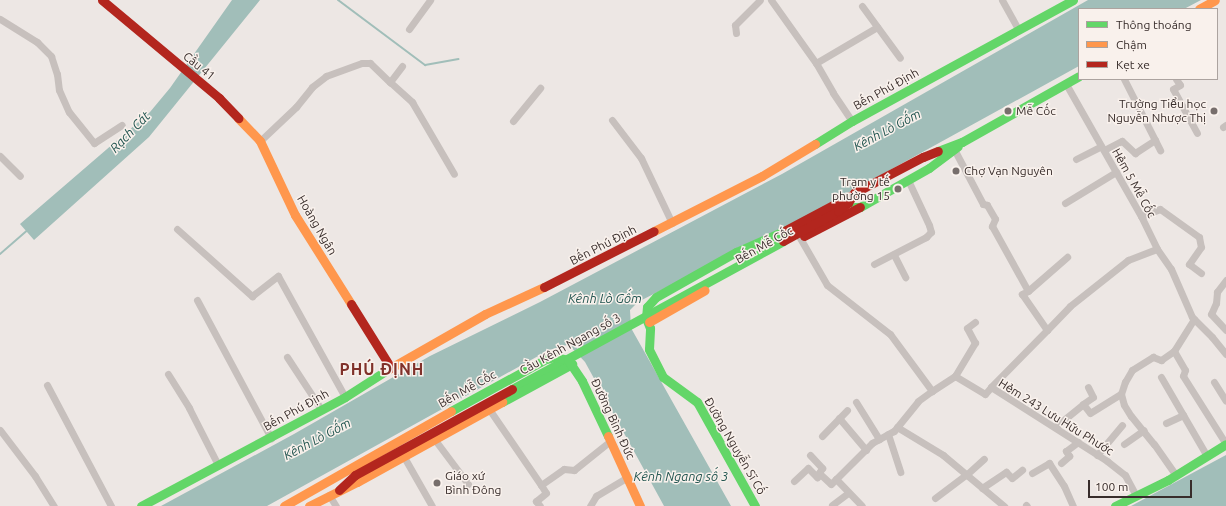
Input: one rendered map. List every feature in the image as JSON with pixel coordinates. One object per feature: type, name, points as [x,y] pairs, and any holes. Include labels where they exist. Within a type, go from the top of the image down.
[{"type":"street","name":"Cầu 41","points":[[102,0],[219,98]]},
{"type":"street","points":[[409,28],[430,0]]},
{"type":"street","points":[[736,33],[735,25],[760,0]]},
{"type":"street","points":[[771,0],[816,63],[833,93],[852,121]]},
{"type":"street","points":[[1002,0],[1018,29]]},
{"type":"street","name":"Bến Phú Định","points":[[141,506],[271,438],[485,314],[539,290],[762,176],[852,121],[1073,0]]},
{"type":"street","points":[[1201,8],[1215,0]]},
{"type":"street","points":[[862,6],[900,58]]},
{"type":"street","points":[[0,19],[37,42],[51,56],[57,74],[59,90],[69,112],[94,143],[122,124]]},
{"type":"street","points":[[816,63],[877,27]]},
{"type":"street","points":[[260,141],[296,107],[312,86],[326,76],[362,63],[370,63],[412,102],[454,174]]},
{"type":"street","points":[[390,82],[402,66]]},
{"type":"street","name":"Bến Mễ Cốc","points":[[962,142],[954,150],[929,168],[860,207],[800,238],[649,322],[646,318],[647,307],[656,297],[736,252],[796,226],[854,193],[923,157],[962,142],[1078,77]]},
{"type":"street","points":[[1125,80],[1160,150]]},
{"type":"street","points":[[1177,80],[1180,85],[1173,89],[1197,133]]},
{"type":"street","name":"Hẻm 5 Mễ Cốc","points":[[1066,84],[1141,216],[1157,249],[1171,269],[1194,319],[1226,354]]},
{"type":"street","points":[[513,122],[540,88]]},
{"type":"street","name":"Hoàng Ngân","points":[[219,98],[260,141],[295,215],[390,368]]},
{"type":"street","points":[[612,120],[641,158],[672,223]]},
{"type":"street","points":[[1076,159],[1122,141],[1135,153],[1155,140]]},
{"type":"street","points":[[954,150],[983,204],[987,205],[995,219],[992,226],[1028,291]]},
{"type":"street","points":[[0,156],[20,176]]},
{"type":"street","points":[[923,157],[929,168]]},
{"type":"street","points":[[1065,203],[1116,172]]},
{"type":"street","points":[[874,264],[894,255],[926,237],[931,232],[908,180]]},
{"type":"street","name":"Bến Mễ Cốc","points":[[838,210],[848,203],[854,193]]},
{"type":"street","name":"Bến Mễ Cốc","points":[[838,210],[860,207]]},
{"type":"street","points":[[1141,216],[1160,209],[1199,237],[1201,247],[1189,264],[1202,273]]},
{"type":"street","name":"Cầu Kênh Ngang số 3","points":[[355,475],[838,210]]},
{"type":"street","points":[[177,229],[252,296],[278,276],[345,396]]},
{"type":"street","points":[[800,238],[827,285],[890,334],[932,391]]},
{"type":"street","points":[[991,387],[1070,306],[1128,260],[1157,249]]},
{"type":"street","points":[[894,255],[905,277]]},
{"type":"street","points":[[1047,330],[1022,294],[1028,291],[1067,257]]},
{"type":"street","points":[[1226,280],[1217,292],[1216,304],[1211,314],[1226,330]]},
{"type":"street","points":[[196,300],[271,438]]},
{"type":"street","points":[[1176,475],[1144,430],[1124,406],[1121,394],[1125,382],[1132,370],[1153,357],[1161,360],[1174,351],[1194,319]]},
{"type":"street","name":"Đường Nguyễn Sĩ Cố","points":[[649,322],[649,349],[663,377],[680,391],[697,402],[755,506]]},
{"type":"street","points":[[820,474],[831,484],[866,450],[897,427],[918,401],[955,376],[956,371],[975,343],[967,328],[975,322]]},
{"type":"street","points":[[1115,506],[1176,475],[1226,444],[1184,376],[1184,370],[1174,351]]},
{"type":"street","points":[[287,357],[321,409]]},
{"type":"street","name":"Bến Mễ Cốc","points":[[284,506],[350,467],[546,359],[560,358],[568,360],[572,364]]},
{"type":"street","points":[[309,506],[404,457],[572,364]]},
{"type":"street","name":"Đường Bình Đức","points":[[572,364],[603,424],[609,442],[628,478],[640,506]]},
{"type":"street","points":[[168,374],[189,408],[218,465]]},
{"type":"street","name":"Hẻm 243 Lưu Hữu Phước","points":[[955,376],[985,394],[991,387],[1098,455],[1125,474],[1136,496]]},
{"type":"street","points":[[1161,377],[1207,456]]},
{"type":"street","points":[[1214,382],[1226,401]]},
{"type":"street","points":[[47,385],[112,506]]},
{"type":"street","points":[[1055,427],[1093,397],[1088,387]]},
{"type":"street","points":[[1083,404],[1090,413],[1121,394]]},
{"type":"street","points":[[856,402],[879,439]]},
{"type":"street","points":[[490,409],[546,493],[536,501],[540,506]]},
{"type":"street","points":[[822,436],[847,410]]},
{"type":"street","points":[[1166,423],[1183,415]]},
{"type":"street","points":[[839,418],[866,450]]},
{"type":"street","points":[[1098,455],[1122,425]]},
{"type":"street","points":[[897,427],[943,455],[1004,506]]},
{"type":"street","points":[[0,430],[35,476],[54,506]]},
{"type":"street","points":[[1124,444],[1144,430]]},
{"type":"street","points":[[888,434],[900,472]]},
{"type":"street","points":[[435,440],[468,484]]},
{"type":"street","points":[[541,485],[564,469],[574,470],[609,442]]},
{"type":"street","points":[[1061,463],[1069,456],[1066,451],[1078,442]]},
{"type":"street","points":[[810,455],[822,468],[819,473],[820,474]]},
{"type":"street","points":[[404,457],[432,506]]},
{"type":"street","points":[[935,498],[966,475],[984,459]]},
{"type":"street","points":[[1032,473],[1049,462],[1064,486],[1073,506]]},
{"type":"street","points":[[794,481],[808,468],[817,477],[820,474]]},
{"type":"street","points":[[982,488],[1006,472],[1012,478],[1022,470]]},
{"type":"street","points":[[339,490],[355,475]]},
{"type":"street","name":"Bến Mễ Cốc","points":[[333,478],[355,475]]},
{"type":"street","points":[[590,506],[596,496],[628,478]]},
{"type":"street","points":[[836,479],[862,506]]},
{"type":"street","points":[[832,505],[848,493]]},
{"type":"street","points":[[329,495],[336,506]]},
{"type":"water","points":[[232,0],[260,0],[149,137],[34,240],[20,224],[150,112],[170,88]]},
{"type":"water","name":"Kênh Lò Gốm","points":[[1088,0],[1201,0],[1186,8],[1078,8],[1078,67],[810,214],[638,302],[630,310],[631,328],[731,506],[664,506],[585,362],[571,347],[567,345],[549,350],[267,506],[161,506],[294,434],[430,356],[540,302],[782,174]]},
{"type":"water","points":[[1226,455],[1226,506],[1131,506]]},
{"type":"waterway","points":[[338,0],[425,65],[458,59]]},
{"type":"waterway","name":"Rạch Cát","points":[[0,254],[28,230]]},
{"type":"traffic: fast","points":[[815,144],[852,121],[1073,0]]},
{"type":"traffic: fast","points":[[938,151],[962,142],[1078,77]]},
{"type":"traffic: fast","points":[[855,207],[860,207],[929,168],[958,146]]},
{"type":"traffic: fast","points":[[755,506],[697,402],[663,377],[649,349],[650,328],[646,318],[647,307],[656,297],[736,252],[786,230]]},
{"type":"traffic: fast","points":[[512,389],[783,241]]},
{"type":"traffic: fast","points":[[451,411],[546,359],[555,357],[568,360],[582,381],[608,436]]},
{"type":"traffic: fast","points":[[502,402],[572,364]]},
{"type":"traffic: fast","points":[[141,506],[345,397],[387,370]]},
{"type":"traffic: fast","points":[[1115,506],[1168,480],[1226,444]]},
{"type":"traffic: slow","points":[[1201,8],[1215,0]]},
{"type":"traffic: slow","points":[[238,118],[260,141],[295,215],[351,304]]},
{"type":"traffic: slow","points":[[654,231],[762,176],[815,144]]},
{"type":"traffic: slow","points":[[387,370],[485,314],[544,287]]},
{"type":"traffic: slow","points":[[649,322],[705,290]]},
{"type":"traffic: slow","points":[[309,506],[357,482],[502,402]]},
{"type":"traffic: slow","points":[[284,506],[451,411]]},
{"type":"traffic: slow","points":[[608,436],[640,506]]},
{"type":"traffic: jam","points":[[102,0],[219,98],[238,118]]},
{"type":"traffic: jam","points":[[783,241],[838,211],[848,203],[854,193],[923,157],[938,151]]},
{"type":"traffic: jam","points":[[786,230],[850,196]]},
{"type":"traffic: jam","points":[[804,236],[860,207]]},
{"type":"traffic: jam","points":[[544,287],[654,231]]},
{"type":"traffic: jam","points":[[351,304],[391,368]]},
{"type":"traffic: jam","points":[[339,490],[355,475],[512,389]]},
{"type":"place","name":"Mễ Cốc","points":[[1008,111]]},
{"type":"place","name":"Trường Tiểu học Nguyễn Nhược Thị","points":[[1214,111]]},
{"type":"place","name":"Chợ Vạn Nguyên","points":[[956,171]]},
{"type":"place","name":"Trạm y tế phường 15","points":[[898,189]]},
{"type":"place","name":"Giáo xứ Bình Đông","points":[[437,483]]},
{"type":"district","name":"PHÚ ĐỊNH","points":[[382,369]]},
{"type":"water label","name":"Kênh Ngang số 3","points":[[681,476]]}]
